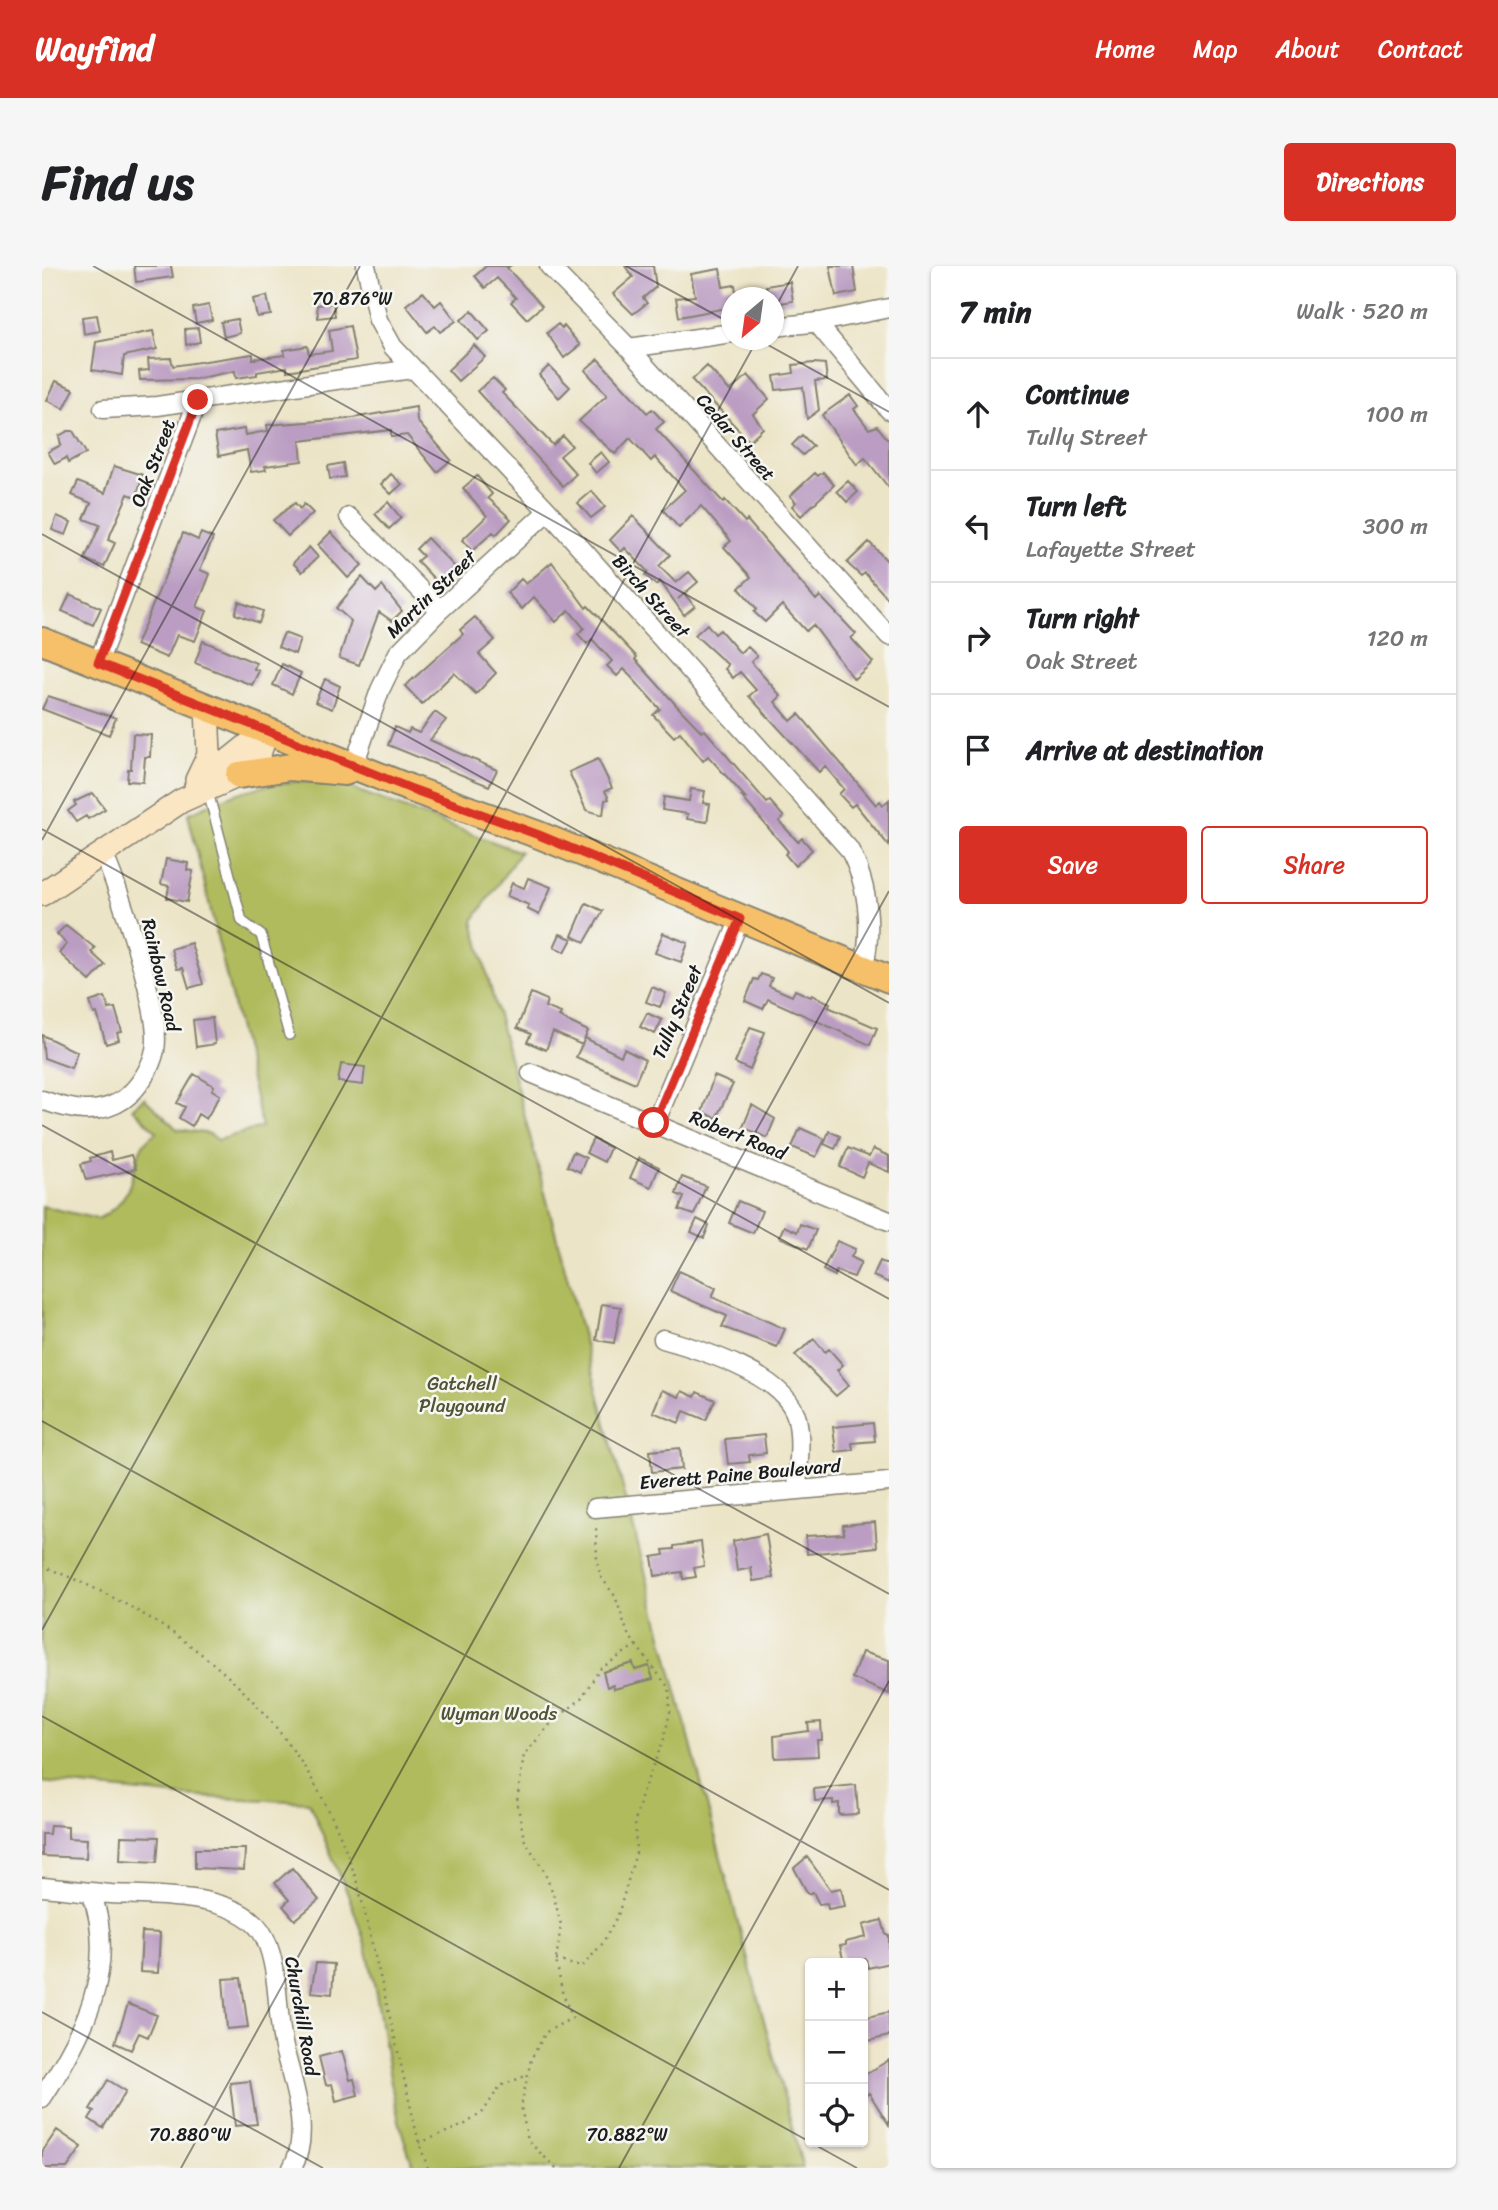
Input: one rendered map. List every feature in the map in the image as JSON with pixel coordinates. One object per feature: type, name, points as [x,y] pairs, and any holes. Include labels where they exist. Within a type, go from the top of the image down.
[{"type":"main road","points":[[42,640],[396,782],[539,835],[889,979]]},
{"type":"main road","points":[[181,801],[201,775],[209,755],[207,706]]},
{"type":"main road","points":[[181,801],[239,775],[257,760],[267,730]]},
{"type":"main road","points":[[42,894],[181,801],[267,730]]},
{"type":"main road","points":[[239,775],[290,767],[318,768],[396,782]]},
{"type":"street","name":"Birch Street","points":[[366,266],[378,320],[393,346],[412,369],[548,511],[849,849],[863,882],[869,924],[864,968]]},
{"type":"street","name":"Cedar Street","points":[[549,266],[629,348],[889,636]]},
{"type":"street","points":[[784,326],[816,323],[889,308]]},
{"type":"street","points":[[816,323],[889,410]]},
{"type":"street","points":[[629,348],[721,335]]},
{"type":"street","points":[[103,409],[157,407],[412,369]]},
{"type":"street","name":"Oak Street","points":[[98,663],[198,400]]},
{"type":"street","name":"Martin Street","points":[[354,765],[389,669],[413,636],[548,511]]},
{"type":"street","points":[[349,517],[440,610]]},
{"type":"street","name":"Rainbow Road","points":[[42,1100],[84,1111],[112,1107],[139,1084],[156,1048],[140,963],[121,897],[103,852]]},
{"type":"street","name":"Tully Street","points":[[654,1123],[740,919]]},
{"type":"street","name":"Robert Road","points":[[531,1073],[889,1221]]},
{"type":"street","points":[[663,1339],[726,1362],[780,1389],[790,1401],[798,1420],[797,1490]]},
{"type":"street","name":"Everett Paine Boulevard","points":[[595,1508],[889,1482]]},
{"type":"street","name":"Churchill Road","points":[[42,1887],[179,1897],[208,1902],[231,1909],[250,1920],[264,1935],[272,1961],[280,2031],[302,2133],[299,2155],[292,2168]]},
{"type":"street","points":[[42,2098],[81,2031],[100,1978],[101,1931],[91,1892]]},
{"type":"lane","points":[[207,790],[242,921],[261,935],[289,1035]]},
{"type":"path","points":[[556,1960],[582,1967],[602,1944],[618,1915],[636,1853],[637,1811],[664,1739],[670,1712],[669,1688],[628,1634],[615,1596],[599,1570],[595,1508]]},
{"type":"path","points":[[42,1566],[134,1608],[187,1642],[232,1677],[281,1732],[324,1803],[353,1869],[419,2143],[428,2168]]},
{"type":"path","points":[[556,2168],[528,2141],[521,2107],[531,2059],[546,2032],[572,2018],[562,1991],[556,1960],[561,1925],[543,1869],[524,1839],[517,1801],[524,1755],[552,1721],[580,1700],[600,1669],[636,1645]]},
{"type":"path","points":[[419,2143],[464,2125],[483,2112],[500,2086],[528,2075]]},
{"type":"green space","points":[[309,781],[340,784],[520,852],[473,921],[803,2168],[414,2168],[393,2094],[366,1947],[352,1904],[309,1802],[181,1796],[42,1782],[42,1206],[98,1219],[113,1209],[130,1185],[140,1150],[157,1132],[132,1108],[144,1098],[177,1129],[210,1134],[218,1140],[262,1127],[188,814],[247,790]]},
{"type":"building","points":[[134,266],[171,266],[173,277],[136,282]]},
{"type":"building","points":[[486,266],[510,266],[507,268],[542,306],[527,319],[511,302],[516,298],[497,278],[485,288],[475,276]]},
{"type":"building","points":[[625,266],[653,266],[656,287],[643,298],[647,303],[633,314],[613,294],[633,277]]},
{"type":"building","points":[[830,266],[853,266],[857,292],[836,296]]},
{"type":"building","points":[[720,269],[723,287],[721,309],[679,317],[676,298],[695,296],[691,274]]},
{"type":"building","points":[[790,282],[793,301],[784,302],[784,287],[766,286]]},
{"type":"building","points":[[423,292],[435,306],[441,301],[456,321],[440,332],[435,326],[427,332],[406,305]]},
{"type":"building","points":[[267,296],[271,315],[257,317],[253,299]]},
{"type":"building","points":[[333,303],[335,316],[318,318],[317,305]]},
{"type":"building","points":[[209,305],[212,320],[196,323],[193,308]]},
{"type":"building","points":[[472,311],[489,331],[478,340],[461,320]]},
{"type":"building","points":[[97,315],[100,331],[84,334],[82,317]]},
{"type":"building","points":[[237,319],[240,333],[224,337],[221,322]]},
{"type":"building","points":[[558,324],[562,328],[564,326],[580,345],[564,358],[547,333]]},
{"type":"building","points":[[350,326],[356,360],[287,371],[287,367],[236,378],[235,371],[195,379],[140,380],[139,371],[149,370],[148,359],[171,358],[173,366],[253,354],[253,359],[285,355],[284,350],[307,346],[309,354],[332,351],[329,330]]},
{"type":"building","points":[[198,328],[200,342],[186,345],[185,329]]},
{"type":"building","points":[[153,331],[157,349],[124,356],[122,375],[92,370],[96,342]]},
{"type":"building","points":[[474,345],[485,357],[458,381],[448,370]]},
{"type":"building","points":[[598,359],[647,413],[652,409],[664,422],[656,429],[723,502],[725,500],[745,522],[747,520],[816,600],[820,596],[856,634],[851,638],[873,662],[854,679],[813,625],[806,631],[782,605],[765,622],[754,612],[757,609],[739,588],[751,577],[724,547],[731,541],[701,506],[679,528],[663,510],[685,490],[655,457],[651,461],[630,438],[615,454],[579,421],[607,395],[585,370]]},
{"type":"building","points":[[825,364],[827,380],[815,381],[819,410],[807,419],[803,387],[776,390],[774,376],[794,373],[793,365]]},
{"type":"building","points":[[549,366],[570,387],[559,398],[539,375]]},
{"type":"building","points":[[707,366],[730,391],[748,375],[769,399],[753,414],[763,428],[749,441],[692,380]]},
{"type":"building","points":[[493,378],[505,390],[502,393],[553,445],[563,436],[572,446],[560,456],[576,474],[563,486],[477,391]]},
{"type":"building","points":[[56,381],[74,389],[64,409],[47,400]]},
{"type":"building","points":[[850,395],[858,406],[854,409],[869,429],[877,426],[889,441],[889,488],[865,458],[857,465],[822,415]]},
{"type":"building","points":[[416,407],[417,421],[451,460],[437,472],[407,435],[391,437],[391,430],[300,441],[302,461],[265,466],[266,470],[251,472],[247,450],[219,456],[215,434],[244,429],[245,435],[268,431],[267,425],[347,419]]},
{"type":"building","points":[[73,431],[86,453],[68,463],[66,458],[55,464],[48,452],[61,445],[59,436]]},
{"type":"building","points":[[802,435],[813,446],[803,455],[792,445]]},
{"type":"building","points":[[601,452],[609,462],[596,473],[588,463]]},
{"type":"building","points":[[343,463],[345,477],[330,479],[328,466]]},
{"type":"building","points":[[114,466],[143,475],[136,497],[128,494],[108,540],[115,543],[104,567],[85,559],[100,525],[84,519],[91,503],[72,495],[78,482],[105,493]]},
{"type":"building","points":[[823,472],[834,485],[801,516],[792,506],[796,502],[790,496],[815,473],[818,476]]},
{"type":"building","points":[[391,474],[402,484],[391,494],[381,484]]},
{"type":"building","points":[[477,476],[492,494],[488,498],[511,519],[496,535],[493,532],[472,551],[462,540],[487,516],[463,488]]},
{"type":"building","points":[[848,481],[858,492],[847,502],[837,491]]},
{"type":"building","points":[[592,491],[605,507],[591,518],[578,503]]},
{"type":"building","points":[[388,502],[401,518],[389,529],[375,514]]},
{"type":"building","points":[[295,503],[300,509],[304,504],[313,513],[288,536],[273,520]]},
{"type":"building","points":[[57,516],[71,522],[66,535],[52,530]]},
{"type":"building","points":[[633,516],[670,555],[659,566],[676,583],[689,572],[698,582],[678,599],[684,594],[695,606],[684,615],[660,581],[656,585],[645,575],[648,572],[625,548],[621,552],[610,540]]},
{"type":"building","points":[[331,532],[362,565],[348,578],[318,545]]},
{"type":"building","points":[[183,533],[198,540],[201,533],[213,538],[200,570],[210,574],[197,607],[207,611],[195,641],[177,635],[167,658],[136,645]]},
{"type":"building","points":[[427,538],[456,568],[439,584],[417,561],[423,556],[416,549]]},
{"type":"building","points":[[869,542],[889,563],[889,600],[865,573],[861,576],[847,563]]},
{"type":"building","points":[[309,547],[318,557],[302,572],[293,563]]},
{"type":"building","points":[[552,562],[586,608],[588,606],[637,657],[635,659],[702,732],[705,730],[767,803],[770,801],[784,817],[779,821],[798,842],[802,838],[812,850],[795,866],[785,854],[788,851],[708,756],[703,761],[680,732],[674,737],[653,715],[660,709],[624,669],[617,676],[607,666],[612,661],[592,639],[587,644],[578,634],[584,628],[569,610],[556,622],[534,597],[522,609],[507,593],[521,579],[526,584]]},
{"type":"building","points":[[362,577],[376,592],[382,586],[402,611],[392,621],[379,612],[359,665],[339,658],[351,621],[336,608]]},
{"type":"building","points":[[70,594],[101,608],[93,625],[62,611]]},
{"type":"building","points":[[239,602],[263,611],[259,623],[235,614]]},
{"type":"building","points":[[475,617],[495,640],[479,654],[496,673],[476,694],[454,673],[422,704],[405,686],[463,634],[460,630]]},
{"type":"building","points":[[707,624],[715,634],[720,630],[740,653],[747,646],[757,656],[751,662],[781,696],[775,702],[791,721],[799,714],[876,805],[880,801],[883,805],[889,800],[889,846],[855,804],[851,807],[839,794],[844,789],[825,766],[819,772],[749,696],[756,690],[740,672],[733,678],[725,669],[728,665],[695,635]]},
{"type":"building","points":[[284,633],[300,639],[295,654],[278,647]]},
{"type":"building","points":[[203,641],[256,663],[254,669],[259,671],[252,685],[195,663]]},
{"type":"building","points":[[282,664],[301,673],[292,694],[273,685]]},
{"type":"building","points":[[325,679],[340,686],[332,709],[315,702]]},
{"type":"building","points":[[48,696],[116,718],[109,735],[42,709]]},
{"type":"building","points":[[435,712],[446,720],[430,740],[497,770],[489,786],[388,745],[395,727],[408,733],[410,729],[419,733]]},
{"type":"building","points":[[133,734],[151,735],[150,757],[145,757],[143,782],[127,781],[128,769],[131,769]]},
{"type":"building","points":[[598,759],[612,788],[605,791],[609,799],[605,800],[603,815],[586,810],[569,772]]},
{"type":"building","points":[[691,789],[705,791],[703,803],[710,804],[707,822],[687,819],[688,814],[662,810],[664,797],[689,801]]},
{"type":"building","points":[[93,793],[105,809],[88,819],[86,816],[76,822],[68,811],[76,805],[74,802]]},
{"type":"building","points":[[166,859],[188,863],[187,870],[193,871],[187,902],[167,898],[169,886],[161,884]]},
{"type":"building","points":[[528,878],[551,887],[539,915],[527,909],[529,905],[507,896],[512,883],[524,888]]},
{"type":"building","points":[[586,903],[603,911],[585,942],[572,936]]},
{"type":"building","points":[[66,925],[95,948],[91,952],[105,965],[90,981],[59,953],[67,944],[57,934]]},
{"type":"building","points":[[663,933],[688,943],[681,962],[655,953]]},
{"type":"building","points":[[560,934],[572,939],[565,952],[554,947]]},
{"type":"building","points":[[191,943],[203,984],[189,988],[183,968],[177,969],[171,949]]},
{"type":"building","points":[[761,974],[772,978],[769,986],[792,996],[795,990],[811,997],[812,995],[830,1003],[828,1007],[877,1028],[870,1045],[768,999],[763,1009],[745,1001],[754,979],[758,980]]},
{"type":"building","points":[[652,987],[666,993],[660,1007],[646,1002]]},
{"type":"building","points":[[531,993],[547,1000],[545,1007],[561,1013],[559,1017],[588,1031],[582,1045],[553,1032],[546,1050],[527,1042],[531,1034],[517,1028]]},
{"type":"building","points":[[105,997],[109,1009],[115,1008],[122,1032],[117,1033],[119,1040],[106,1044],[97,1013],[94,1014],[90,1002]]},
{"type":"building","points":[[647,1013],[662,1020],[655,1034],[640,1027]]},
{"type":"building","points":[[212,1018],[215,1044],[196,1047],[193,1020]]},
{"type":"building","points":[[750,1027],[765,1032],[750,1070],[735,1063]]},
{"type":"building","points":[[42,1035],[77,1052],[71,1068],[44,1058]]},
{"type":"building","points":[[585,1038],[621,1056],[624,1049],[645,1060],[635,1083],[576,1057]]},
{"type":"building","points":[[341,1064],[365,1067],[363,1085],[338,1082]]},
{"type":"building","points":[[194,1074],[214,1086],[212,1090],[220,1095],[206,1119],[198,1114],[192,1126],[179,1118],[185,1107],[177,1103]]},
{"type":"building","points":[[714,1076],[733,1084],[716,1118],[702,1112]]},
{"type":"building","points":[[752,1105],[775,1119],[767,1138],[743,1127]]},
{"type":"building","points":[[800,1128],[825,1139],[816,1157],[792,1147]]},
{"type":"building","points":[[829,1131],[840,1136],[835,1149],[824,1144]]},
{"type":"building","points":[[593,1139],[610,1148],[604,1162],[586,1153]]},
{"type":"building","points":[[848,1148],[869,1157],[873,1149],[889,1156],[889,1172],[868,1163],[862,1177],[840,1167]]},
{"type":"building","points":[[110,1152],[112,1160],[131,1155],[136,1169],[86,1180],[81,1164],[91,1161],[90,1158]]},
{"type":"building","points":[[573,1152],[586,1158],[580,1172],[567,1166]]},
{"type":"building","points":[[639,1158],[659,1167],[651,1187],[630,1178]]},
{"type":"building","points":[[682,1177],[706,1186],[694,1215],[679,1210],[684,1197],[676,1194]]},
{"type":"building","points":[[738,1201],[762,1211],[753,1233],[729,1223]]},
{"type":"building","points":[[697,1219],[709,1225],[704,1238],[691,1232]]},
{"type":"building","points":[[800,1224],[816,1230],[808,1249],[779,1237],[784,1226],[797,1232]]},
{"type":"building","points":[[837,1241],[855,1249],[851,1257],[861,1262],[854,1277],[836,1271],[835,1276],[823,1270]]},
{"type":"building","points":[[880,1261],[889,1265],[889,1283],[873,1276]]},
{"type":"building","points":[[679,1271],[716,1288],[712,1297],[785,1329],[777,1347],[722,1327],[727,1316],[670,1291]]},
{"type":"building","points":[[602,1304],[621,1307],[614,1343],[596,1340]]},
{"type":"building","points":[[814,1339],[825,1352],[829,1349],[843,1365],[837,1370],[849,1385],[836,1396],[795,1355]]},
{"type":"building","points":[[662,1390],[679,1397],[682,1391],[695,1397],[697,1392],[715,1400],[706,1420],[684,1411],[679,1423],[653,1412]]},
{"type":"building","points":[[873,1423],[875,1441],[852,1443],[853,1450],[836,1452],[833,1427]]},
{"type":"building","points":[[764,1435],[766,1453],[749,1455],[750,1462],[728,1464],[725,1439]]},
{"type":"building","points":[[680,1448],[682,1469],[652,1472],[650,1451]]},
{"type":"building","points":[[875,1522],[877,1547],[807,1554],[806,1536],[844,1534],[843,1525]]},
{"type":"building","points":[[766,1534],[773,1578],[753,1581],[751,1568],[737,1571],[733,1541]]},
{"type":"building","points":[[701,1542],[704,1566],[694,1568],[696,1577],[683,1579],[682,1572],[655,1576],[652,1557],[664,1555],[663,1550],[674,1549],[674,1546]]},
{"type":"building","points":[[862,1652],[889,1660],[889,1694],[852,1678]]},
{"type":"building","points":[[633,1663],[635,1670],[649,1666],[653,1679],[614,1689],[613,1685],[607,1687],[603,1672]]},
{"type":"building","points":[[821,1722],[822,1740],[817,1740],[818,1756],[775,1758],[774,1736],[809,1731],[808,1723]]},
{"type":"building","points":[[856,1785],[858,1814],[839,1815],[839,1803],[833,1804],[833,1800],[815,1801],[814,1789]]},
{"type":"building","points":[[50,1825],[68,1826],[68,1838],[87,1839],[86,1858],[42,1856],[42,1834],[49,1834]]},
{"type":"building","points":[[121,1836],[159,1837],[157,1862],[120,1860]]},
{"type":"building","points":[[195,1849],[245,1849],[244,1870],[195,1868]]},
{"type":"building","points":[[807,1857],[831,1890],[841,1888],[845,1906],[828,1909],[827,1903],[819,1904],[813,1892],[808,1894],[794,1868]]},
{"type":"building","points":[[292,1868],[319,1900],[295,1920],[283,1906],[289,1900],[275,1883]]},
{"type":"building","points":[[882,1920],[886,1935],[889,1935],[889,1963],[868,1968],[868,1958],[843,1958],[840,1946],[866,1937],[863,1925]]},
{"type":"building","points":[[142,1932],[160,1933],[158,1973],[140,1972]]},
{"type":"building","points":[[316,1963],[334,1964],[332,1994],[311,1992]]},
{"type":"building","points":[[241,1978],[248,2027],[227,2029],[223,1979]]},
{"type":"building","points":[[128,2004],[157,2015],[148,2037],[139,2033],[131,2050],[115,2043]]},
{"type":"building","points":[[889,2012],[889,2036],[868,2041],[868,2017]]},
{"type":"building","points":[[342,2051],[350,2080],[354,2079],[358,2095],[336,2101],[332,2084],[326,2085],[319,2057]]},
{"type":"building","points":[[889,2060],[889,2125],[868,2094],[868,2073]]},
{"type":"building","points":[[108,2080],[126,2091],[103,2128],[89,2119],[94,2111],[90,2109]]},
{"type":"building","points":[[250,2081],[257,2124],[235,2126],[230,2083]]},
{"type":"building","points":[[57,2130],[82,2147],[67,2168],[42,2168],[42,2152]]},
{"type":"route","points":[[198,400],[171,480],[98,663],[409,788],[539,835],[740,919],[654,1123]]},
{"type":"park label","name":"Gatchell Playgound","points":[[462,1394]]},
{"type":"park label","name":"Wyman Woods","points":[[499,1713]]}]
